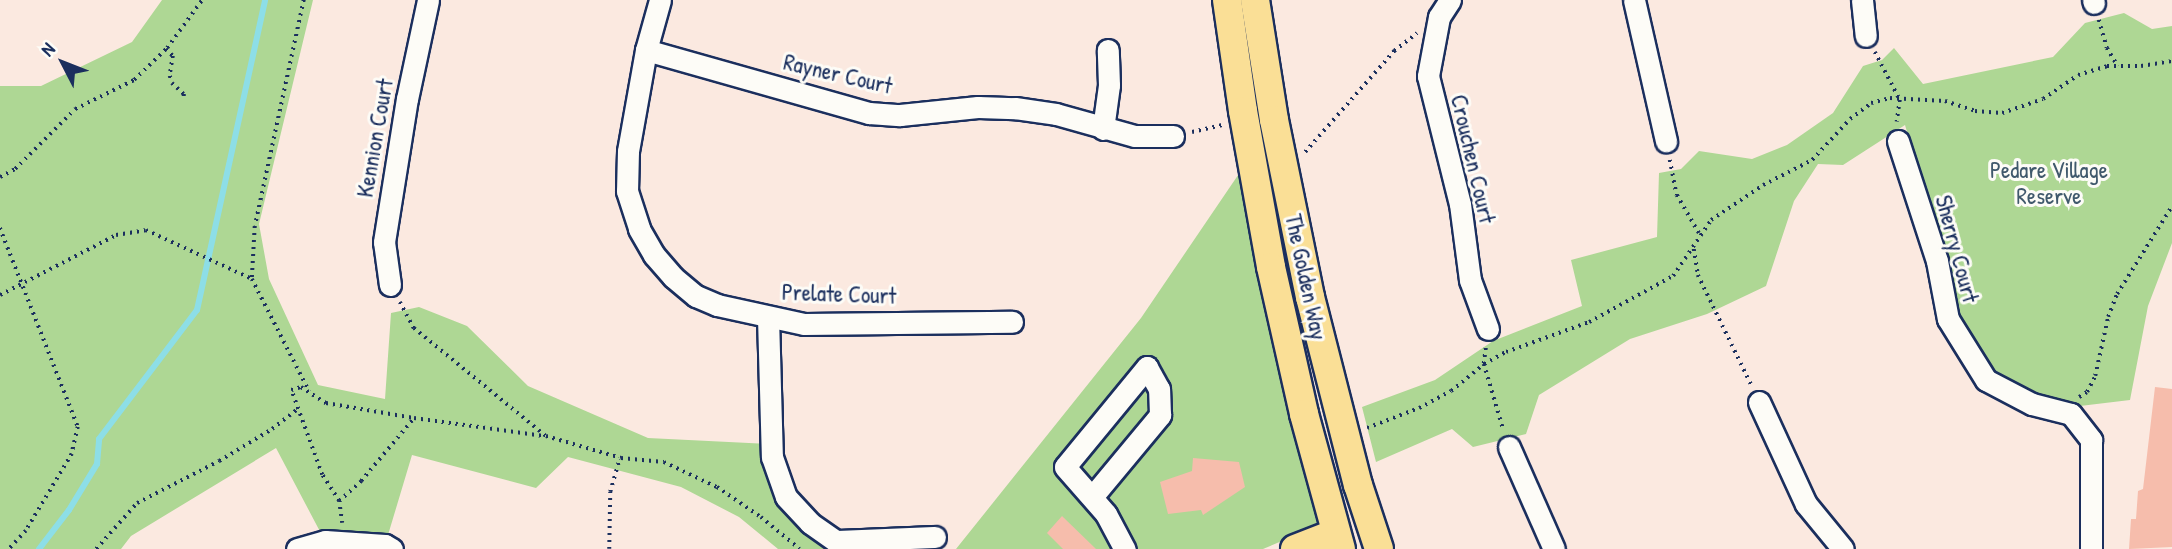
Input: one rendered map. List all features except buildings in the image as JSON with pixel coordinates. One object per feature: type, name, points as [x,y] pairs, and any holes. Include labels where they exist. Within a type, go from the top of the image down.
[{"type":"main road","name":"The Golden Way","points":[[1227,0],[1245,121],[1287,341],[1339,541]]},
{"type":"main road","name":"The Golden Way","points":[[1255,0],[1293,217],[1322,350],[1377,549]]},
{"type":"main road","points":[[1339,541],[1358,485]]},
{"type":"main road","points":[[1295,549],[1360,540],[1377,549]]},
{"type":"street","name":"Kennion Court","points":[[390,285],[384,242],[407,99],[428,0]]},
{"type":"street","name":"Prelate Court","points":[[660,0],[646,50],[628,151],[627,191],[639,229],[654,255],[696,296],[717,305],[804,324],[1012,321]]},
{"type":"street","points":[[1634,0],[1666,141]]},
{"type":"street","points":[[1862,0],[1866,36]]},
{"type":"street","name":"Crouchen Court","points":[[1445,9],[1428,76],[1460,204],[1470,280],[1488,329]]},
{"type":"street","name":"Rayner Court","points":[[646,50],[869,113],[900,115],[978,107],[1015,108],[1056,114],[1135,136],[1173,136]]},
{"type":"street","points":[[1103,129],[1109,85],[1108,50]]},
{"type":"street","name":"Sherry Court","points":[[1898,141],[1937,261],[1948,319],[1986,380],[2032,404],[2071,414],[2091,440],[2091,549]]},
{"type":"street","points":[[768,317],[772,457],[786,497],[810,523],[836,541],[935,537]]},
{"type":"street","points":[[1091,496],[1160,415],[1159,389],[1147,368],[1065,467],[1106,514],[1125,549]]},
{"type":"street","points":[[1759,402],[1805,504],[1843,549]]},
{"type":"street","points":[[1509,447],[1554,549]]},
{"type":"street","points":[[297,549],[325,541],[384,545],[392,549]]},
{"type":"path","points":[[0,177],[15,169],[75,109],[134,80],[166,49],[202,0]]},
{"type":"path","points":[[304,0],[255,226],[252,279],[309,391]]},
{"type":"path","points":[[2094,2],[2107,48],[2118,66]]},
{"type":"path","points":[[1304,154],[1394,51],[1445,9]]},
{"type":"path","points":[[1866,36],[1900,100]]},
{"type":"path","points":[[166,49],[173,56],[170,76],[172,83],[184,97]]},
{"type":"path","points":[[1345,437],[1419,408],[1451,391],[1483,364],[1506,352],[1589,322],[1672,275],[1694,247],[1699,233],[1711,220],[1763,185],[1812,160],[1850,119],[1871,103],[1900,100],[1945,101],[1975,111],[2002,113],[2043,99],[2078,75],[2118,66],[2172,61]]},
{"type":"path","points":[[1173,136],[1245,121]]},
{"type":"path","points":[[1666,141],[1677,195],[1699,233]]},
{"type":"path","points":[[2061,411],[2087,392],[2095,376],[2108,317],[2117,294],[2172,206]]},
{"type":"path","points":[[0,228],[78,427],[72,454],[33,520],[9,549]]},
{"type":"path","points":[[0,295],[24,285],[116,234],[146,230],[252,279]]},
{"type":"path","points":[[1694,247],[1698,275],[1759,402]]},
{"type":"path","points":[[390,285],[414,328],[546,436]]},
{"type":"path","points":[[1483,364],[1509,447]]},
{"type":"path","points":[[344,542],[339,501],[322,475],[292,390],[301,387],[326,403],[546,436],[621,458],[664,462],[717,487],[761,517],[800,549]]},
{"type":"path","points":[[96,549],[137,503],[219,461],[272,429],[298,409]]},
{"type":"path","points":[[339,501],[361,481],[414,418]]},
{"type":"path","points":[[609,549],[610,492],[621,458]]},
{"type":"green space","points":[[162,0],[313,0],[259,224],[269,279],[318,385],[385,399],[391,313],[419,307],[467,326],[528,386],[648,438],[771,444],[786,497],[840,549],[778,549],[739,517],[681,487],[568,457],[536,488],[412,455],[385,545],[325,541],[276,448],[131,536],[121,549],[0,549],[0,86],[41,86],[132,42]]},
{"type":"green space","name":"Pedare Village Reserve","points":[[2124,13],[2152,29],[2172,26],[2172,243],[2148,306],[2130,400],[2080,406],[2029,396],[1993,373],[1961,318],[1905,125],[1843,165],[1818,164],[1794,201],[1766,286],[1707,314],[1630,339],[1539,395],[1526,434],[1473,447],[1452,429],[1376,462],[1362,407],[1435,380],[1493,341],[1582,306],[1571,260],[1657,237],[1659,173],[1681,169],[1699,151],[1752,159],[1787,145],[1833,113],[1863,66],[1882,60],[1894,48],[1923,84],[2053,57],[2085,23]]},
{"type":"green space","points":[[1251,156],[1336,533],[1315,527],[1263,549],[956,549],[1141,318]]},
{"type":"waterway","points":[[39,549],[69,510],[97,464],[99,439],[197,310],[265,0]]}]
